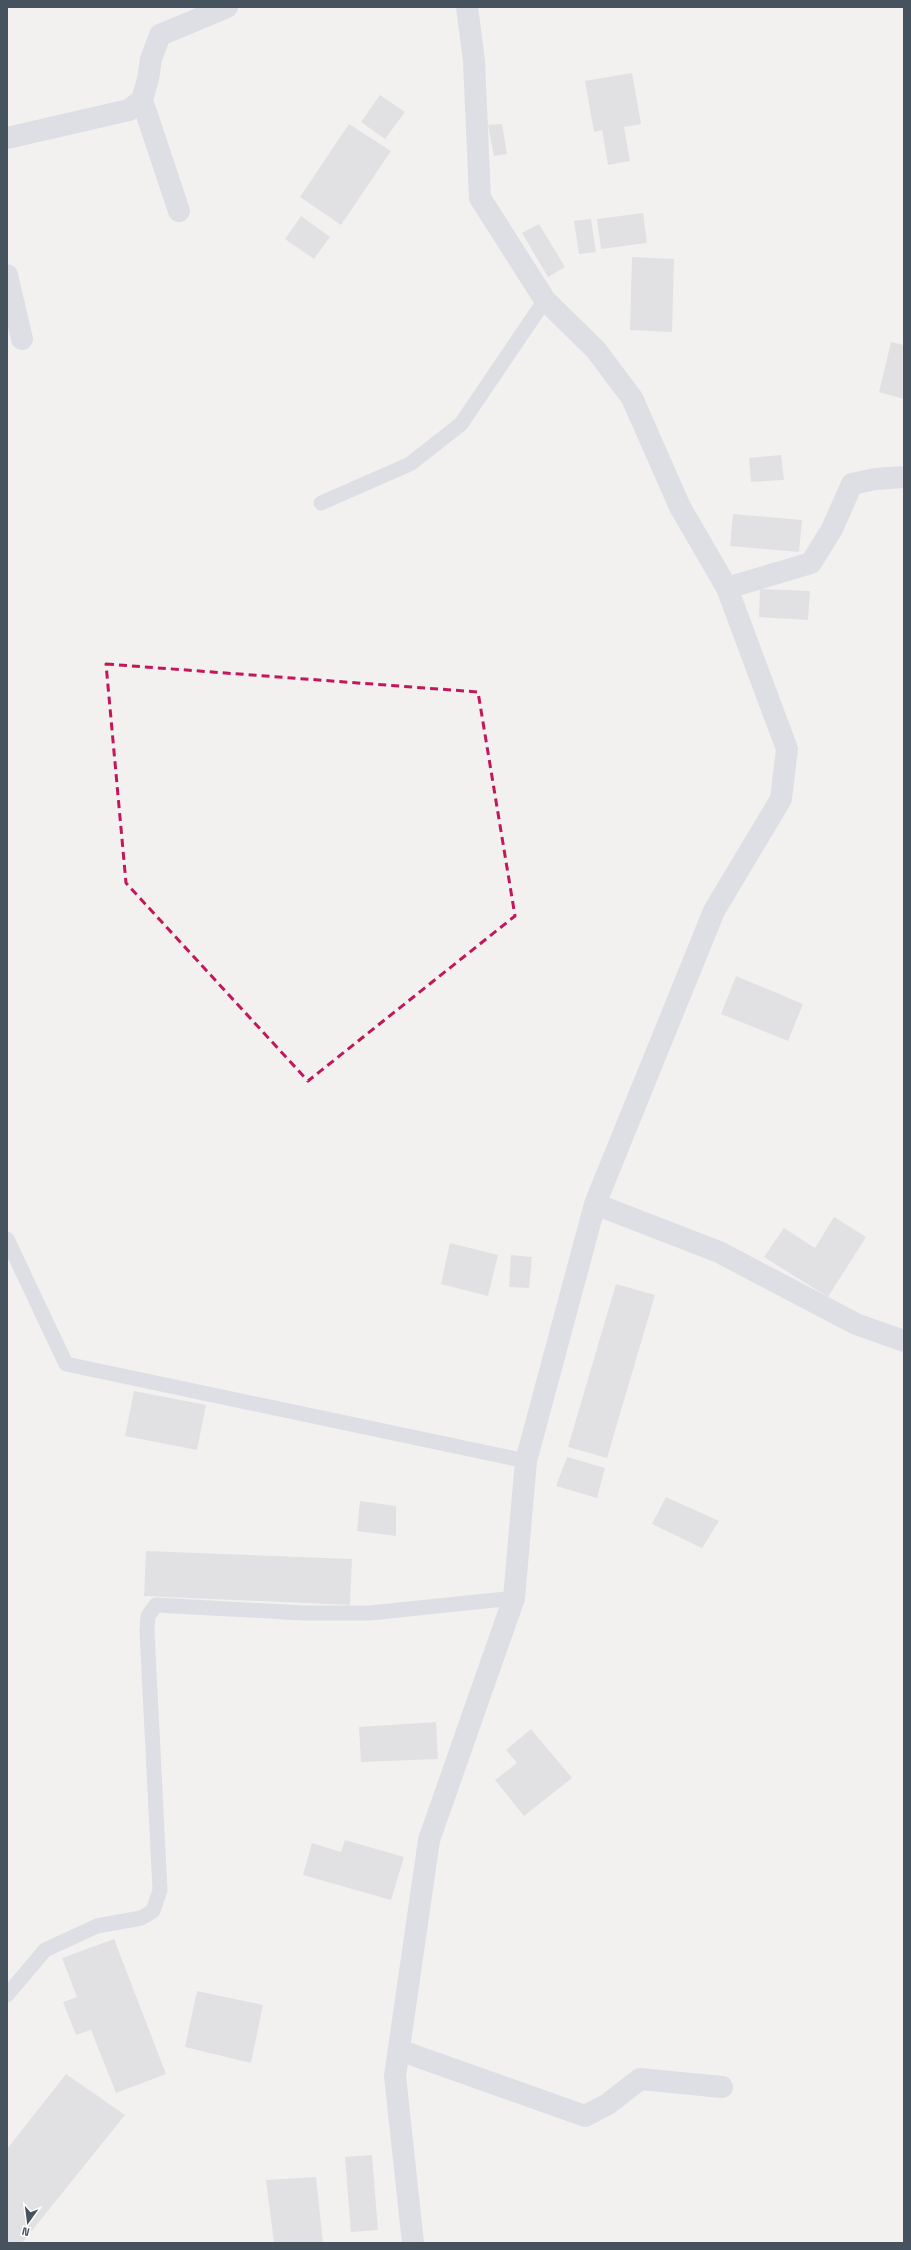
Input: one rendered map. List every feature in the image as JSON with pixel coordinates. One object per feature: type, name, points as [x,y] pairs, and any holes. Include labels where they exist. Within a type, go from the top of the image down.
[{"type":"street","points":[[179,212],[142,100],[148,79],[151,59],[160,35],[227,7]]},
{"type":"street","points":[[410,2242],[395,2076],[429,1840],[514,1598],[526,1461],[595,1204],[714,911],[781,800],[787,749],[727,588],[680,507],[632,398],[596,350],[545,300],[480,198],[474,61],[467,7]]},
{"type":"street","points":[[7,138],[129,110],[142,100]]},
{"type":"street","points":[[7,274],[22,339]]},
{"type":"street","points":[[727,588],[811,564],[832,529],[852,484],[875,479],[904,477]]},
{"type":"street","points":[[595,1204],[719,1252],[856,1324],[904,1341]]},
{"type":"street","points":[[399,2050],[585,2116],[608,2104],[640,2079],[722,2087]]},
{"type":"lane","points":[[321,502],[410,464],[461,424],[545,300]]},
{"type":"lane","points":[[7,1239],[66,1364],[526,1461]]},
{"type":"lane","points":[[7,1995],[45,1950],[97,1926],[141,1918],[152,1911],[160,1890],[148,1616],[156,1605],[303,1613],[370,1613],[514,1598]]},
{"type":"highlighted area","points":[[106,664],[478,692],[515,916],[308,1081],[126,883]]},
{"type":"building","points":[[632,73],[641,124],[624,127],[630,161],[608,165],[602,130],[594,132],[585,81]]},
{"type":"building","points":[[380,95],[405,112],[385,139],[361,122]]},
{"type":"building","points":[[349,124],[391,151],[341,225],[300,197]]},
{"type":"building","points":[[502,124],[507,154],[494,156],[488,125]]},
{"type":"building","points":[[643,213],[647,243],[601,249],[597,219]]},
{"type":"building","points":[[301,216],[330,237],[314,259],[285,239]]},
{"type":"building","points":[[591,219],[596,252],[579,254],[574,221]]},
{"type":"building","points":[[539,224],[565,267],[548,277],[522,233]]},
{"type":"building","points":[[632,257],[674,259],[672,332],[630,330]]},
{"type":"building","points":[[891,342],[904,345],[904,399],[879,392]]},
{"type":"building","points":[[781,455],[784,480],[751,482],[749,458]]},
{"type":"building","points":[[733,514],[802,520],[799,552],[730,546]]},
{"type":"building","points":[[760,589],[810,591],[808,620],[759,617]]},
{"type":"building","points":[[736,976],[803,1004],[788,1041],[721,1014]]},
{"type":"building","points":[[834,1217],[866,1237],[828,1297],[764,1257],[784,1228],[815,1248]]},
{"type":"building","points":[[450,1243],[498,1255],[488,1296],[441,1284]]},
{"type":"building","points":[[511,1255],[532,1257],[529,1288],[509,1287]]},
{"type":"building","points":[[616,1284],[655,1295],[607,1458],[568,1447]]},
{"type":"building","points":[[134,1391],[206,1405],[197,1450],[125,1436]]},
{"type":"building","points":[[567,1457],[605,1468],[597,1498],[556,1486]]},
{"type":"building","points":[[666,1497],[719,1521],[702,1548],[652,1524]]},
{"type":"building","points":[[360,1501],[396,1506],[396,1536],[357,1531]]},
{"type":"building","points":[[146,1551],[352,1559],[350,1605],[144,1596]]},
{"type":"building","points":[[436,1722],[438,1759],[361,1762],[359,1727]]},
{"type":"building","points":[[531,1729],[572,1778],[524,1816],[495,1780],[517,1763],[506,1750]]},
{"type":"building","points":[[345,1840],[404,1857],[391,1900],[303,1875],[312,1843],[341,1852]]},
{"type":"building","points":[[114,1939],[166,2074],[116,2093],[91,2030],[76,2035],[63,2002],[77,1997],[62,1958]]},
{"type":"building","points":[[197,1991],[263,2005],[251,2063],[185,2047]]},
{"type":"building","points":[[66,2074],[125,2115],[22,2243],[7,2243],[7,2149]]},
{"type":"building","points":[[372,2155],[378,2230],[351,2232],[345,2157]]},
{"type":"building","points":[[316,2177],[323,2243],[274,2243],[266,2180]]}]
